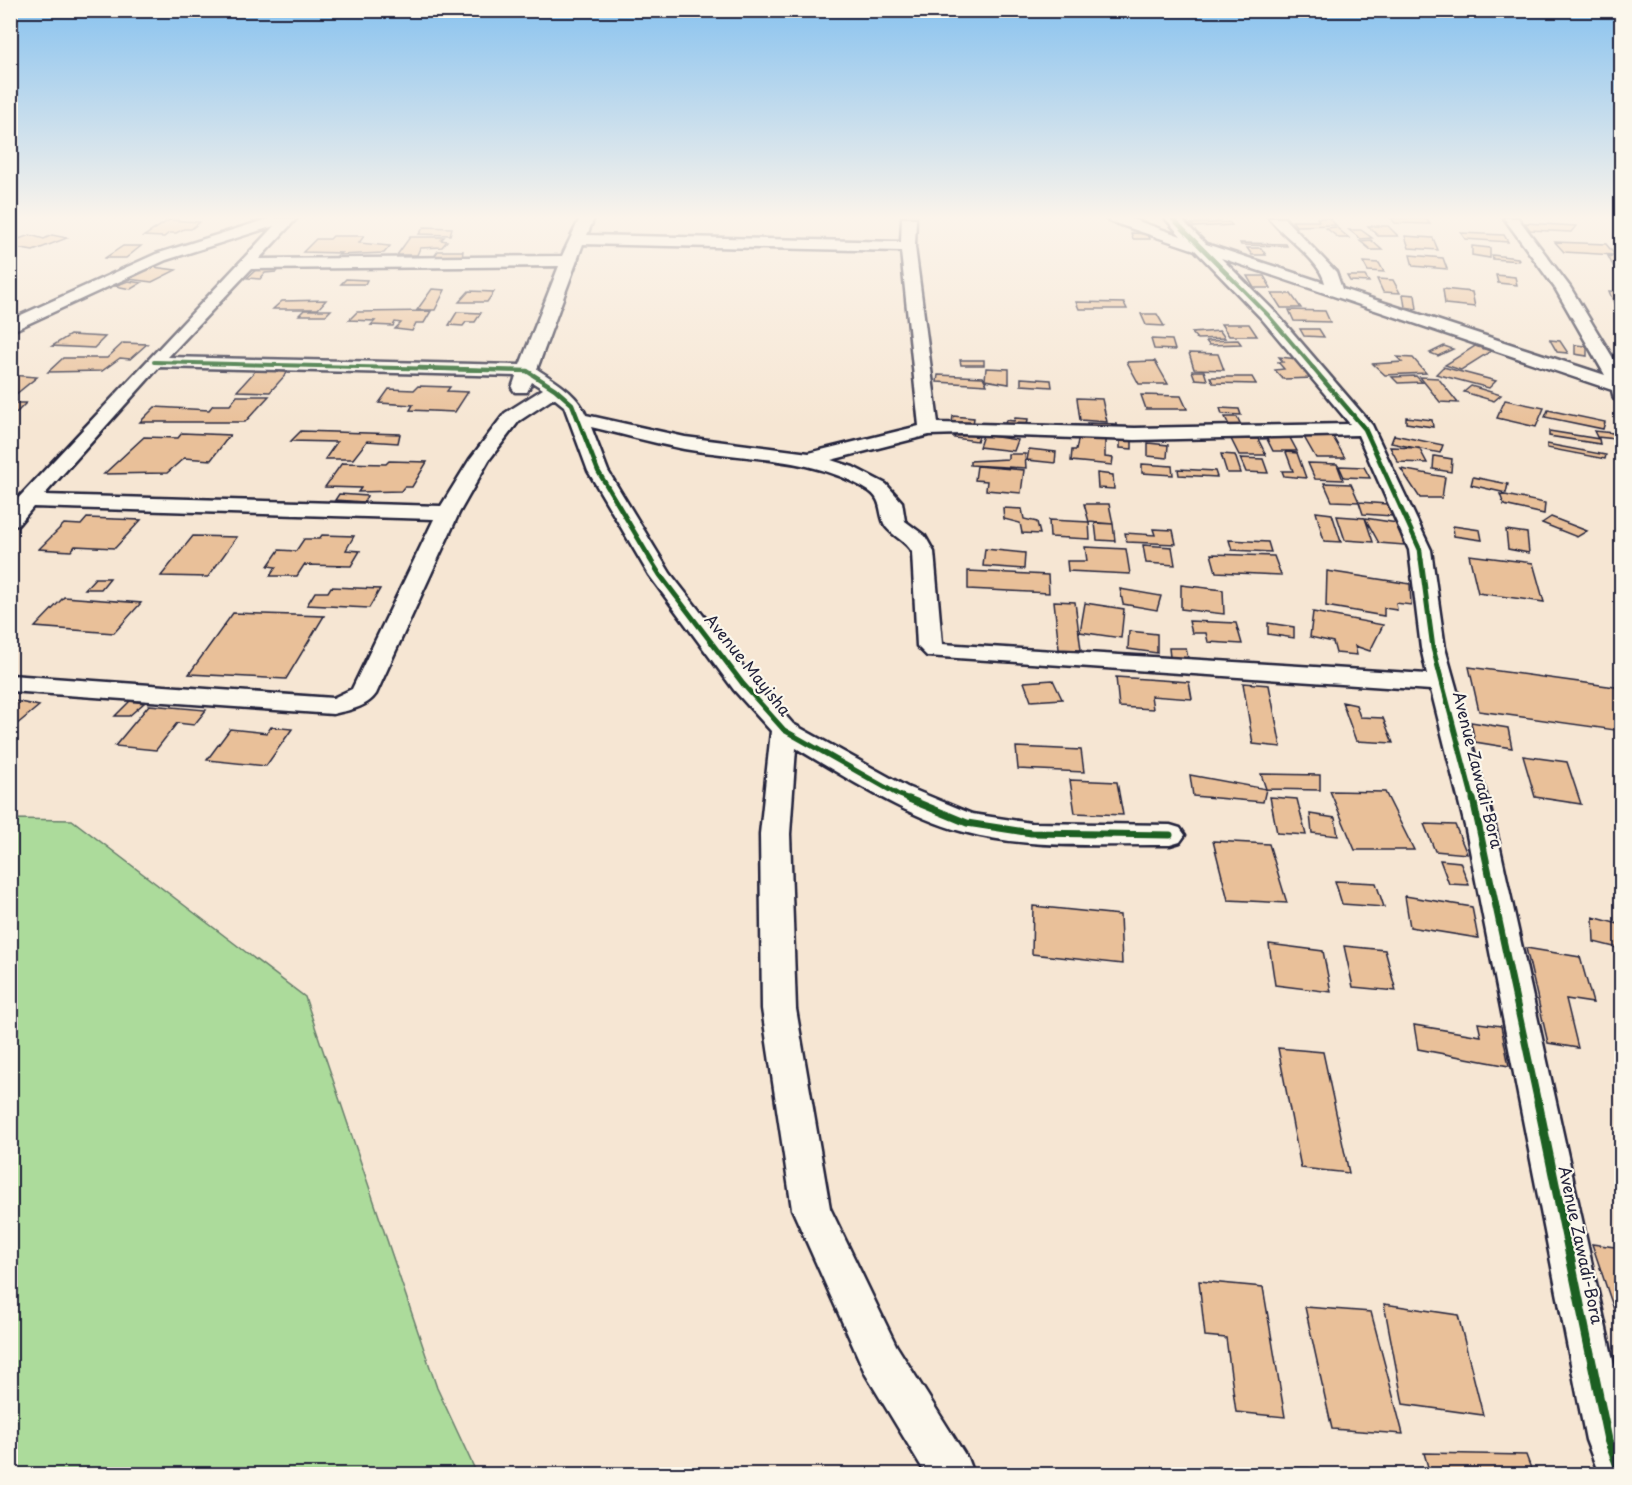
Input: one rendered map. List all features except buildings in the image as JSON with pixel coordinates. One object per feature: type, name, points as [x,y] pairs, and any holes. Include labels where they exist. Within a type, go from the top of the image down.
[{"type":"street","points":[[10,327],[96,287]]},
{"type":"street","points":[[10,520],[226,287]]},
{"type":"street","points":[[512,417],[558,287]]},
{"type":"street","points":[[913,287],[929,429]]},
{"type":"street","name":"Avenue Zawadi-Bora","points":[[1241,287],[1268,315],[1365,429],[1420,550],[1433,648],[1481,831],[1608,1440],[1621,1474]]},
{"type":"street","points":[[1318,287],[1621,387]]},
{"type":"street","points":[[1334,287],[1335,293]]},
{"type":"street","points":[[1562,287],[1621,387],[1622,399]]},
{"type":"street","points":[[21,307],[43,311]]},
{"type":"street","points":[[154,362],[527,372]]},
{"type":"street","name":"Avenue Mayisha","points":[[527,372],[555,388],[572,404],[598,471],[660,575],[743,684],[784,730],[897,794],[967,823],[1031,832],[1170,835]]},
{"type":"street","points":[[10,683],[333,706],[350,702],[363,694],[448,513],[480,459],[512,417],[555,388]]},
{"type":"street","points":[[579,419],[685,442],[809,459],[846,471],[886,494],[891,502],[895,524],[917,541],[923,552],[929,646],[936,651],[1442,683]]},
{"type":"street","points":[[809,459],[929,429],[1230,434],[1365,429]]},
{"type":"street","points":[[27,501],[448,513]]},
{"type":"street","points":[[784,730],[775,834],[779,1009],[811,1209],[881,1360],[951,1474]]},
{"type":"green space","points":[[11,819],[72,820],[305,997],[437,1388],[477,1474],[11,1474]]},
{"type":"cycle path","points":[[1241,287],[1268,315],[1365,429],[1420,550],[1433,648],[1481,830],[1608,1440],[1621,1474]]},
{"type":"cycle path","points":[[154,362],[527,371],[555,389],[572,404],[598,471],[660,575],[743,684],[784,730],[897,794],[967,823],[1031,833],[1170,835]]}]
